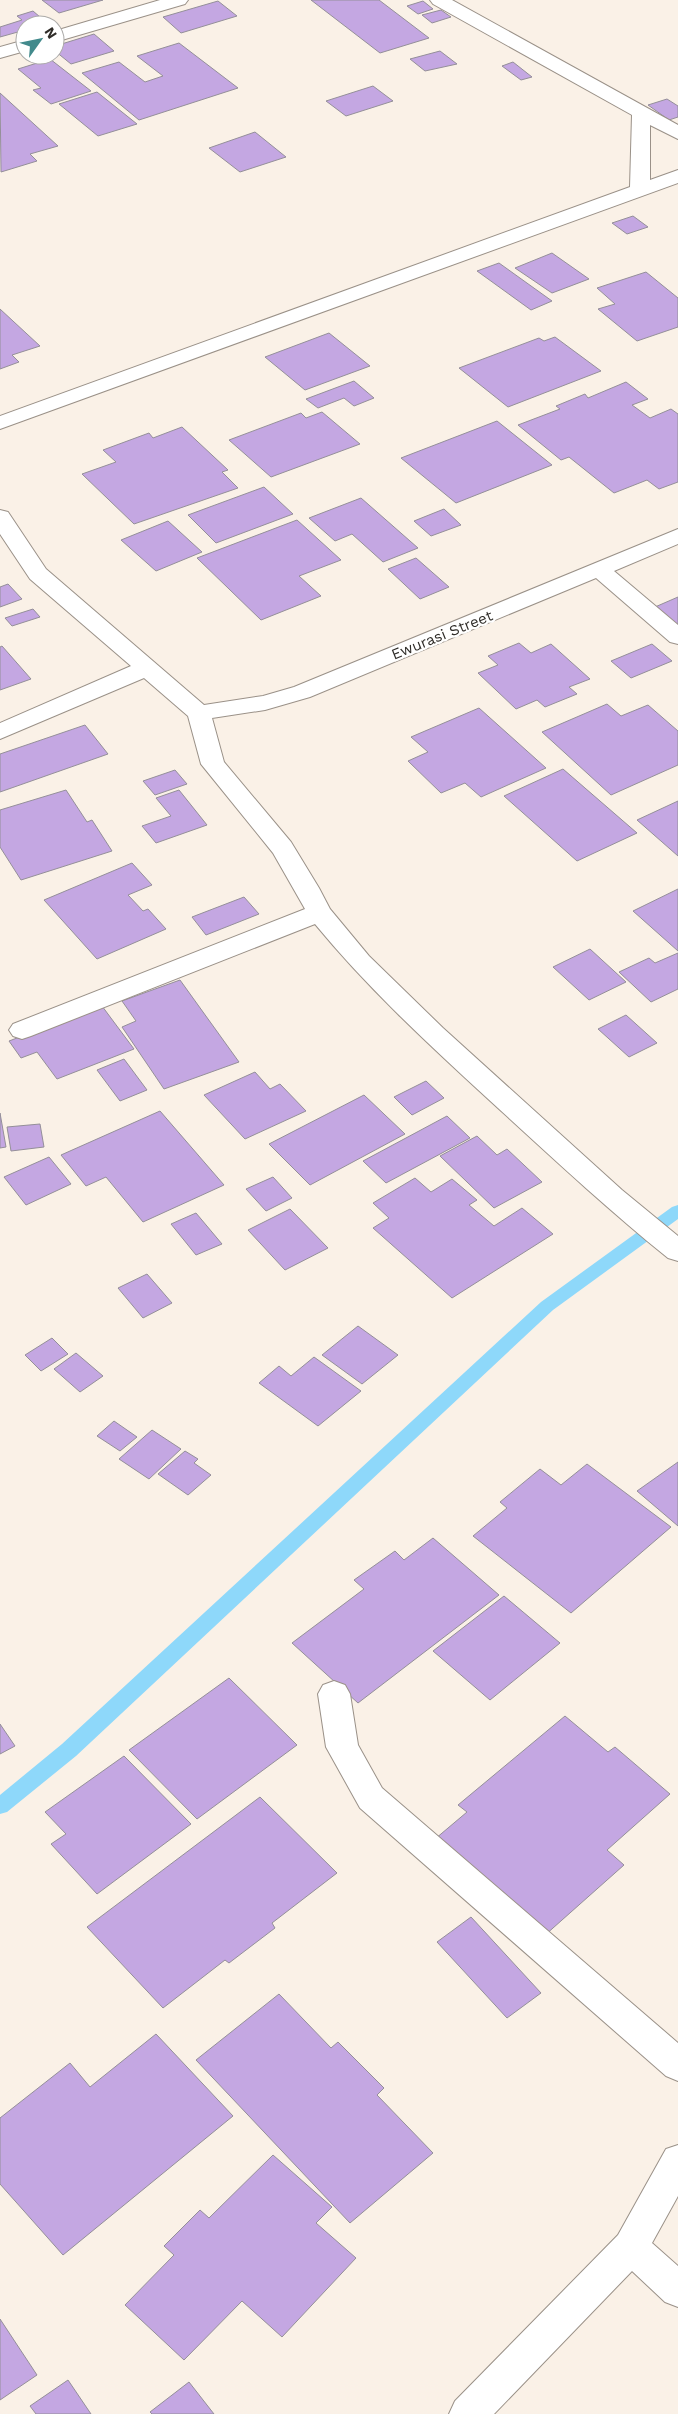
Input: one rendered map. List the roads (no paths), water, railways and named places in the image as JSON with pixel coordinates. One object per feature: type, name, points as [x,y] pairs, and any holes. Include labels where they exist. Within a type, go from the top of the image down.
[{"type":"street","points":[[65,34],[179,0]]},
{"type":"street","points":[[438,0],[678,133]]},
{"type":"street","points":[[0,53],[15,49]]},
{"type":"street","points":[[640,189],[641,113]]},
{"type":"street","points":[[0,423],[678,176]]},
{"type":"street","points":[[0,517],[38,574],[199,713],[214,764],[282,848],[307,888],[319,913],[360,962],[407,1008],[612,1197],[678,1251]]},
{"type":"street","name":"Ewurasi Street","points":[[199,713],[265,703],[302,692],[600,570],[678,536]]},
{"type":"street","points":[[600,570],[678,637]]},
{"type":"street","points":[[0,732],[148,667]]},
{"type":"street","points":[[22,1030],[319,913]]},
{"type":"street","points":[[334,1694],[342,1747],[372,1798],[678,2065]]},
{"type":"street","points":[[468,2414],[631,2247],[678,2161]]},
{"type":"street","points":[[631,2247],[678,2290]]},
{"type":"waterway","points":[[0,1806],[69,1750],[547,1306],[678,1211]]}]
